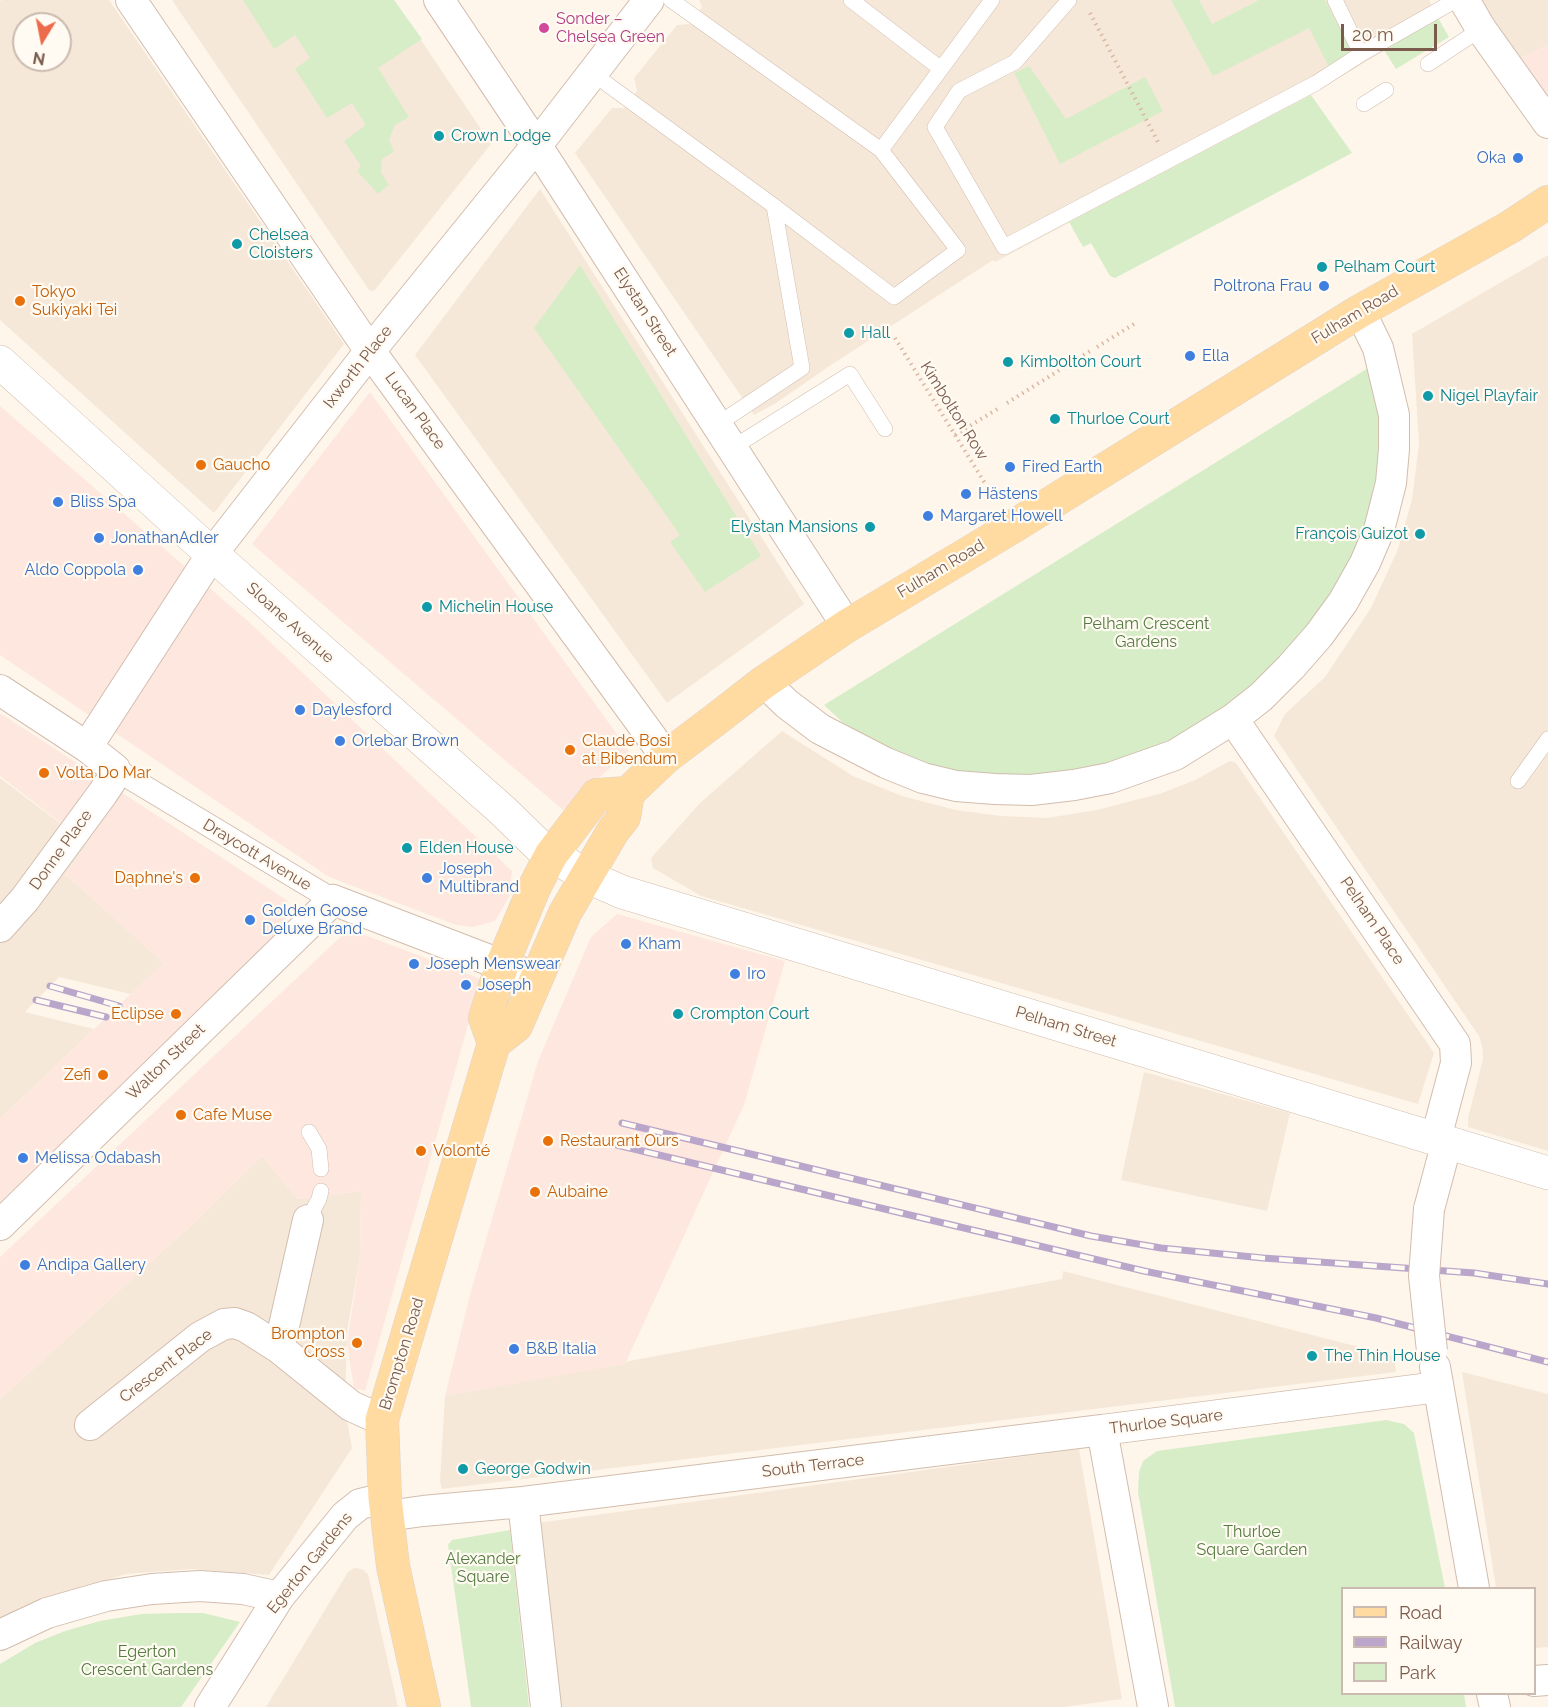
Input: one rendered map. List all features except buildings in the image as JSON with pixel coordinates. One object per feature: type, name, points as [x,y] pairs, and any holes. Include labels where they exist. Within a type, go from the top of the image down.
[{"type":"main road","name":"Fulham Road","points":[[628,793],[666,757],[765,682],[848,626],[1014,526],[1360,311],[1510,227],[1548,202]]},
{"type":"main road","points":[[628,793],[624,817],[613,831],[565,913],[516,1026],[494,1043],[485,1018],[502,965],[535,886],[552,855],[597,795],[628,793]]},
{"type":"main road","name":"Brompton Road","points":[[424,1707],[393,1566],[386,1507],[382,1420],[494,1043]]},
{"type":"street","name":"Lucan Place","points":[[131,0],[370,351],[666,757]]},
{"type":"street","name":"Elystan Street","points":[[439,0],[537,145],[848,626]]},
{"type":"street","name":"Ixworth Place","points":[[87,747],[212,554],[370,351],[537,145],[649,0]]},
{"type":"street","points":[[1464,0],[1481,29],[1548,123]]},
{"type":"street","points":[[765,682],[787,704],[820,729],[886,763],[923,778],[995,789],[1031,790],[1110,778],[1175,755],[1233,719],[1261,697],[1319,635],[1343,602],[1365,563],[1379,530],[1391,483],[1394,415],[1378,348],[1360,311]]},
{"type":"street","name":"Sloane Avenue","points":[[0,362],[212,554],[502,810],[540,847],[586,876]]},
{"type":"street","name":"Draycott Avenue","points":[[0,690],[87,747],[115,769],[333,900],[536,978]]},
{"type":"street","name":"Pelham Place","points":[[1233,719],[1455,1044],[1456,1063],[1442,1140]]},
{"type":"street","name":"Donne Place","points":[[0,927],[25,900],[103,794],[115,769]]},
{"type":"street","name":"Pelham Street","points":[[586,876],[622,892],[1548,1173]]},
{"type":"street","name":"Walton Street","points":[[0,1225],[333,900]]},
{"type":"street","points":[[1442,1140],[1429,1209],[1424,1276],[1432,1351],[1474,1587]]},
{"type":"street","points":[[279,1348],[308,1220]]},
{"type":"street","name":"Crescent Place","points":[[90,1425],[201,1337],[224,1324],[235,1323],[279,1348],[351,1406],[382,1420]]},
{"type":"street","name":"Thurloe Square","points":[[1153,1707],[1102,1430],[1438,1387]]},
{"type":"street","name":"South Terrace","points":[[523,1502],[1102,1430]]},
{"type":"street","points":[[386,1507],[423,1511],[523,1502],[546,1707]]},
{"type":"street","name":"Egerton Gardens","points":[[210,1707],[279,1597],[345,1516],[360,1504],[386,1507]]},
{"type":"street","points":[[0,1635],[46,1613],[106,1596],[152,1589],[200,1586],[243,1589],[279,1597]]},
{"type":"lane","points":[[592,73],[894,297],[957,250],[881,150],[671,0]]},
{"type":"lane","points":[[852,0],[941,69]]},
{"type":"lane","points":[[881,150],[992,0]]},
{"type":"lane","points":[[1070,0],[1015,62],[959,91],[935,127],[1004,247],[1316,83],[1361,54],[1456,0]]},
{"type":"lane","points":[[1335,0],[1361,54]]},
{"type":"lane","points":[[1428,64],[1481,29]]},
{"type":"lane","points":[[1364,104],[1386,90]]},
{"type":"lane","points":[[725,436],[802,368],[774,206]]},
{"type":"lane","points":[[725,436],[850,374],[885,429]]},
{"type":"lane","points":[[1518,781],[1548,739]]},
{"type":"lane","points":[[309,1132],[319,1149],[321,1169]]},
{"type":"lane","points":[[308,1220],[321,1191]]},
{"type":"path","points":[[1088,10],[1168,161]]},
{"type":"path","points":[[1097,347],[1134,324]]},
{"type":"path","name":"Kimbolton Row","points":[[895,338],[1014,526]]},
{"type":"path","points":[[1007,403],[1090,351]]},
{"type":"path","points":[[955,435],[999,408]]},
{"type":"shaded area","points":[[109,0],[344,344],[214,513],[0,320],[0,1]]},
{"type":"shaded area","points":[[172,0],[394,0],[491,144],[374,291],[369,290]]},
{"type":"shaded area","points":[[699,0],[1429,0],[1438,18],[1311,95],[995,262],[993,260],[776,403],[754,415],[575,153],[612,108],[624,108],[637,91],[634,78],[677,25],[690,24],[702,7]]},
{"type":"shaded area","points":[[1477,0],[1548,0],[1548,45],[1517,60]]},
{"type":"shaded area","points":[[1548,45],[1548,104],[1517,60]]},
{"type":"shaded area","points":[[540,189],[804,604],[667,703],[415,355]]},
{"type":"shaded area","points":[[1548,255],[1548,1151],[1468,1127],[1468,1118],[1483,1059],[1479,1036],[1274,736],[1285,714],[1325,677],[1371,608],[1398,549],[1412,499],[1419,444],[1412,334]]},
{"type":"shaded area","name":"Michelin House","points":[[370,392],[629,751],[563,810],[252,544]]},
{"type":"shaded area","points":[[0,406],[250,623],[512,871],[509,897],[495,921],[473,927],[456,925],[329,877],[0,655]]},
{"type":"shaded area","points":[[0,713],[288,901],[285,924],[0,1205],[0,1119],[163,963],[65,874],[88,844],[0,776]]},
{"type":"shaded area","points":[[782,731],[853,776],[902,796],[956,810],[1001,816],[1047,818],[1097,810],[1162,793],[1195,780],[1230,761],[1236,763],[1434,1053],[1418,1104],[701,896],[653,868],[651,858],[700,803]]},
{"type":"shaded area","points":[[0,778],[88,844],[65,874],[164,963],[131,994],[59,977],[25,1012],[94,1029],[0,1119]]},
{"type":"shaded area","points":[[617,914],[785,961],[744,1105],[625,1364],[445,1396],[471,1291],[538,1061],[591,937]]},
{"type":"shaded area","points":[[349,929],[481,979],[365,1391],[354,1388],[347,1343],[360,1257],[361,1191],[298,1199],[262,1156],[199,1218],[0,1399],[0,1257]]},
{"type":"shaded area","points":[[1144,1072],[1290,1113],[1267,1211],[1121,1180]]},
{"type":"shaded area","points":[[262,1156],[298,1199],[361,1191],[360,1257],[347,1332],[345,1409],[352,1448],[269,1575],[191,1569],[127,1574],[81,1587],[27,1608],[0,1623],[0,1399],[199,1218]]},
{"type":"shaded area","points":[[1063,1271],[1394,1356],[1396,1372],[442,1489],[440,1481],[445,1396],[1062,1279]]},
{"type":"shaded area","points":[[1462,1372],[1548,1394],[1548,1647],[1536,1648],[1536,1587],[1496,1587]]},
{"type":"shaded area","points":[[1079,1449],[1122,1699],[1064,1707],[559,1707],[537,1523]]},
{"type":"shaded area","points":[[354,1568],[362,1569],[368,1574],[398,1707],[266,1707],[348,1572]]},
{"type":"green space","points":[[243,0],[394,0],[422,39],[378,68],[409,117],[395,125],[389,139],[394,152],[382,159],[381,173],[389,185],[378,194],[357,171],[361,166],[344,141],[366,125],[352,103],[327,118],[295,69],[310,58],[295,35],[274,49]]},
{"type":"green space","points":[[1171,0],[1199,0],[1212,24],[1259,0],[1325,0],[1353,53],[1328,65],[1309,28],[1213,76]]},
{"type":"green space","points":[[1438,18],[1449,37],[1396,69],[1384,50]]},
{"type":"green space","points":[[1029,66],[1066,119],[1145,77],[1163,111],[1060,164],[1014,73]]},
{"type":"green space","points":[[1311,95],[1352,153],[1115,278],[1110,276],[1091,243],[1083,247],[1069,222]]},
{"type":"green space","points":[[580,265],[761,556],[705,592],[670,542],[680,535],[534,328]]},
{"type":"green space","name":"Pelham Crescent Gardens","points":[[1373,365],[1381,417],[1381,464],[1373,504],[1362,537],[1339,584],[1279,663],[1201,729],[1122,763],[1052,778],[947,774],[854,733],[824,705]]},
{"type":"green space","name":"Thurloe Square Garden","points":[[1386,1420],[1404,1424],[1414,1433],[1445,1587],[1341,1587],[1341,1695],[1464,1695],[1466,1707],[1175,1707],[1138,1492],[1139,1472],[1143,1461],[1157,1451]]},
{"type":"green space","name":"Alexander Square","points":[[510,1530],[529,1707],[471,1707],[448,1545],[452,1540]]},
{"type":"green space","name":"Egerton Crescent Gardens","points":[[203,1613],[240,1622],[181,1707],[0,1707],[0,1664],[35,1643],[100,1621],[141,1614]]},
{"type":"railway","points":[[50,986],[119,1006]]},
{"type":"railway","points":[[36,1000],[106,1017]]},
{"type":"railway","points":[[622,1123],[1091,1236],[1161,1248],[1263,1258],[1474,1273],[1548,1284]]},
{"type":"railway","points":[[617,1145],[1144,1271],[1376,1318],[1548,1362]]},
{"type":"place","name":"Sonder – Chelsea Green","points":[[544,28]]},
{"type":"place","name":"Crown Lodge","points":[[439,136]]},
{"type":"place","name":"Oka","points":[[1518,158]]},
{"type":"place","name":"Chelsea Cloisters","points":[[237,244]]},
{"type":"place","name":"Pelham Court","points":[[1322,267]]},
{"type":"place","name":"Poltrona Frau","points":[[1324,286]]},
{"type":"place","name":"Tokyo Sukiyaki Tei","points":[[20,301]]},
{"type":"place","name":"Hall","points":[[849,333]]},
{"type":"place","name":"Ella","points":[[1190,356]]},
{"type":"place","name":"Kimbolton Court","points":[[1008,362]]},
{"type":"place","name":"Nigel Playfair","points":[[1428,396]]},
{"type":"place","name":"Thurloe Court","points":[[1055,419]]},
{"type":"place","name":"Gaucho","points":[[201,465]]},
{"type":"place","name":"Fired Earth","points":[[1010,467]]},
{"type":"place","name":"Hästens","points":[[966,494]]},
{"type":"place","name":"Bliss Spa","points":[[58,502]]},
{"type":"place","name":"Margaret Howell","points":[[928,516]]},
{"type":"place","name":"Elystan Mansions","points":[[870,527]]},
{"type":"place","name":"François Guizot","points":[[1420,534]]},
{"type":"place","name":"JonathanAdler","points":[[99,538]]},
{"type":"place","name":"Aldo Coppola","points":[[138,570]]},
{"type":"place","name":"Michelin House","points":[[427,607]]},
{"type":"place","name":"Daylesford","points":[[300,710]]},
{"type":"place","name":"Orlebar Brown","points":[[340,741]]},
{"type":"place","name":"Claude Bosi at Bibendum","points":[[570,750]]},
{"type":"place","name":"Volta Do Mar","points":[[44,773]]},
{"type":"place","name":"Elden House","points":[[407,848]]},
{"type":"place","name":"Daphne's","points":[[195,878]]},
{"type":"place","name":"Joseph Multibrand","points":[[427,878]]},
{"type":"place","name":"Golden Goose Deluxe Brand","points":[[250,920]]},
{"type":"place","name":"Kham","points":[[626,944]]},
{"type":"place","name":"Joseph Menswear","points":[[414,964]]},
{"type":"place","name":"Iro","points":[[735,974]]},
{"type":"place","name":"Joseph","points":[[466,985]]},
{"type":"place","name":"Eclipse","points":[[176,1014]]},
{"type":"place","name":"Crompton Court","points":[[678,1014]]},
{"type":"place","name":"Zefi","points":[[103,1075]]},
{"type":"place","name":"Cafe Muse","points":[[181,1115]]},
{"type":"place","name":"Restaurant Ours","points":[[548,1141]]},
{"type":"place","name":"Volonté","points":[[421,1151]]},
{"type":"place","name":"Melissa Odabash","points":[[23,1158]]},
{"type":"place","name":"Aubaine","points":[[535,1192]]},
{"type":"place","name":"Andipa Gallery","points":[[25,1265]]},
{"type":"place","name":"Brompton Cross","points":[[357,1343]]},
{"type":"place","name":"B&B Italia","points":[[514,1349]]},
{"type":"place","name":"The Thin House","points":[[1312,1356]]},
{"type":"place","name":"George Godwin","points":[[463,1469]]}]
